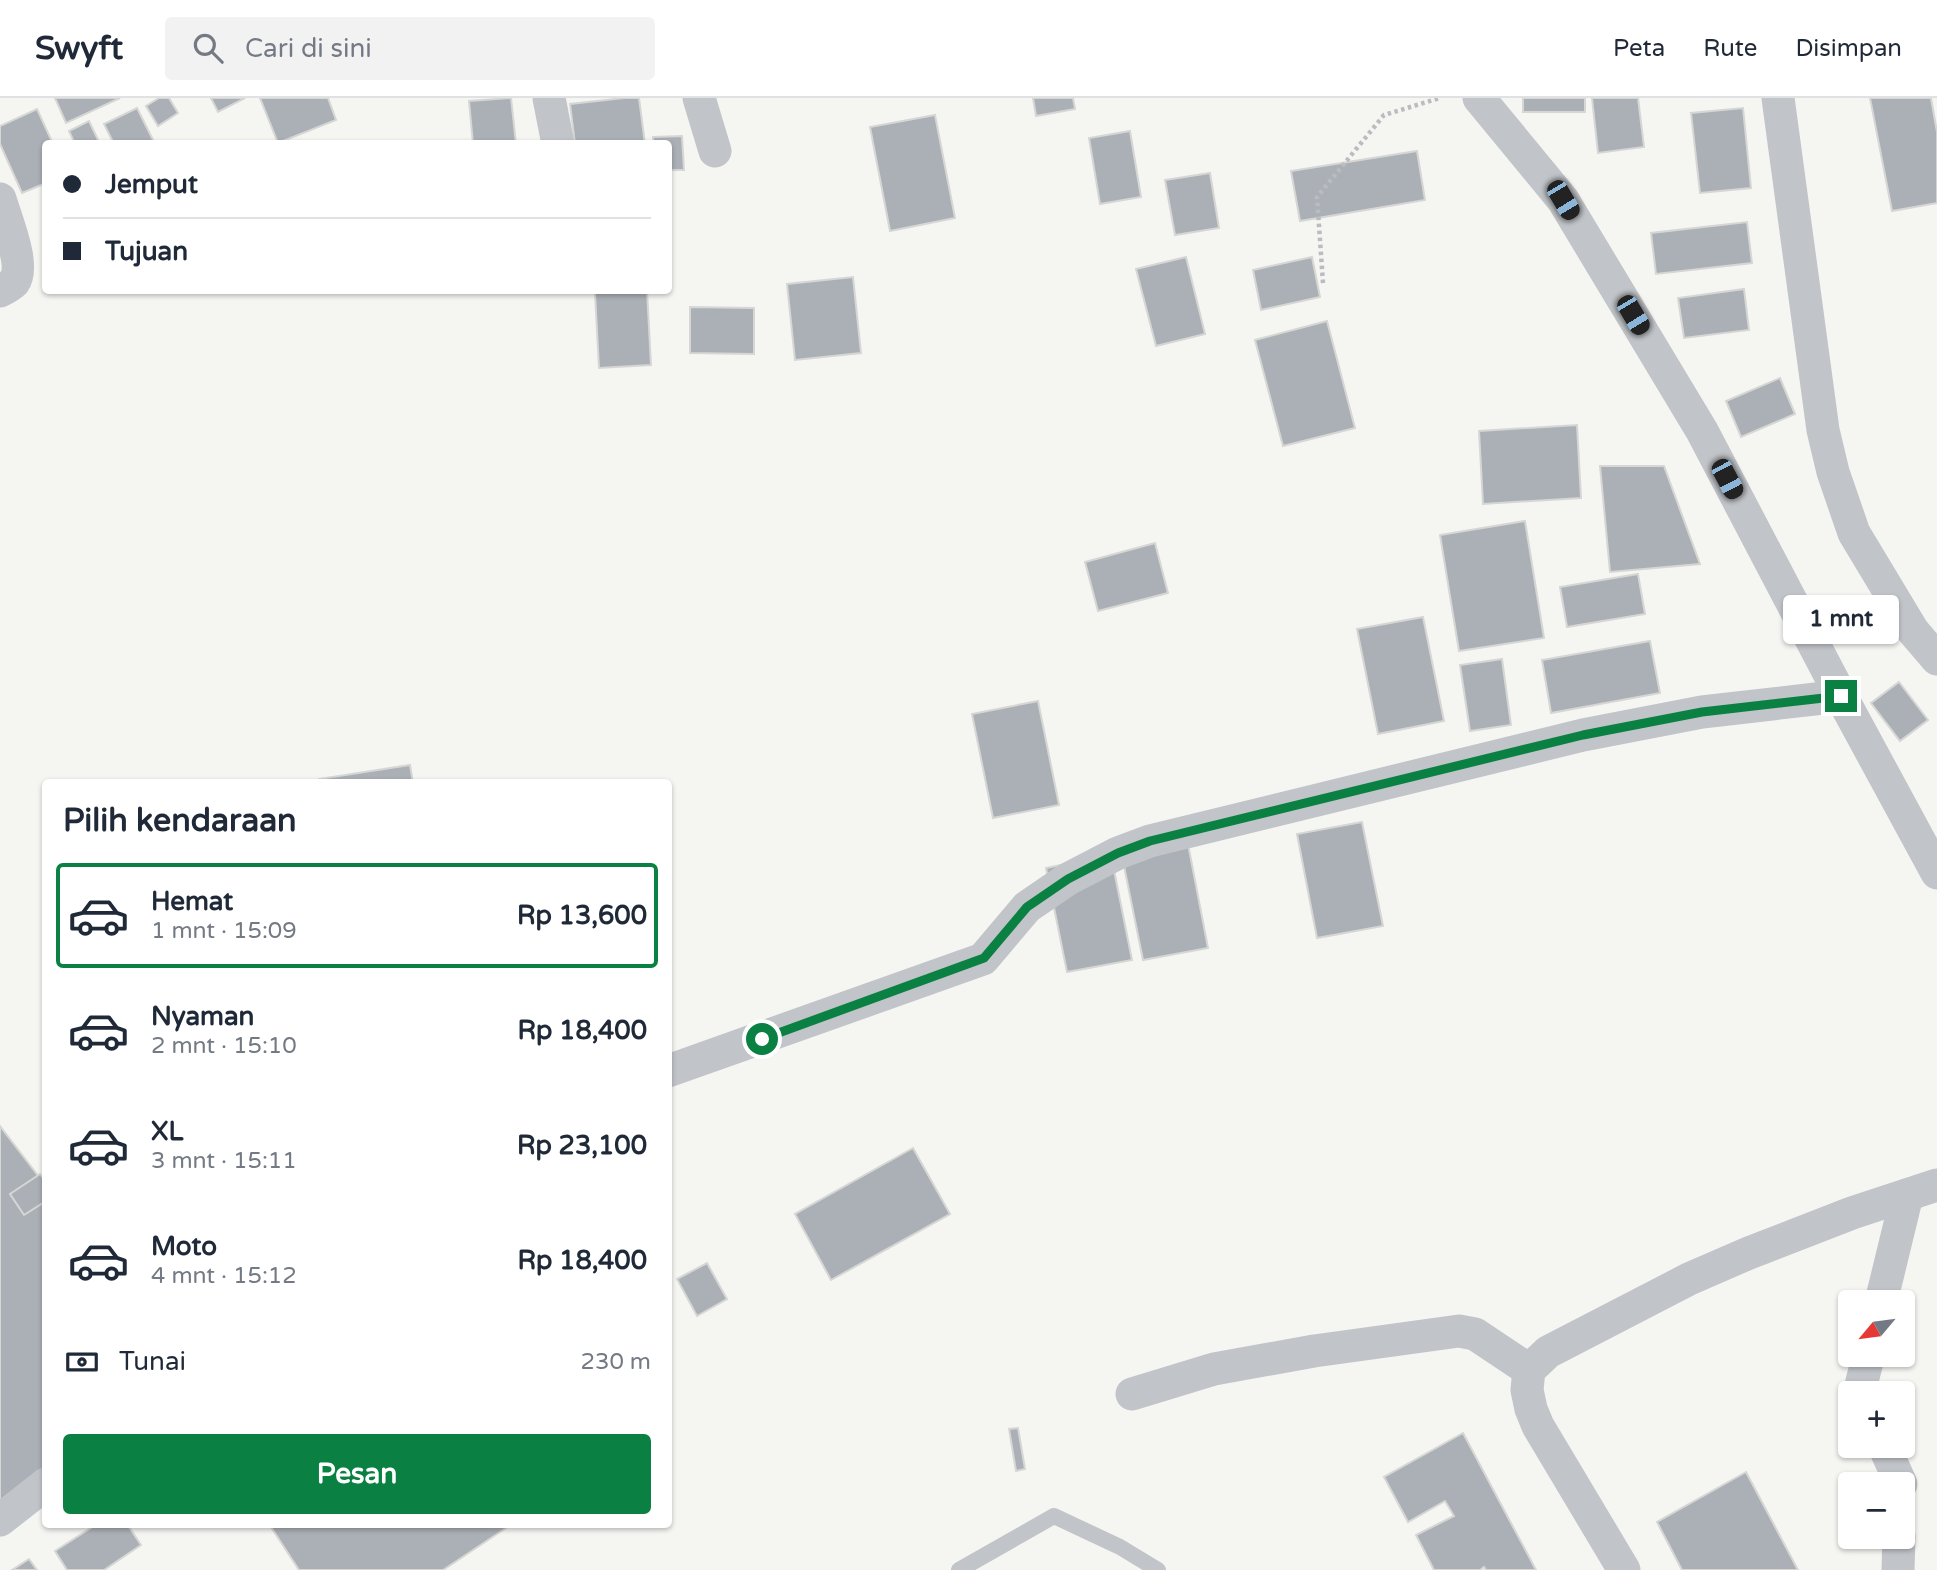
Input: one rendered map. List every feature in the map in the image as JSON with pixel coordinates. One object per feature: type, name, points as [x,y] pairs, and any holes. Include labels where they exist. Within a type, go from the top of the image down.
[{"type":"street","points":[[549,98],[557,140]]},
{"type":"street","points":[[699,98],[715,150]]},
{"type":"street","points":[[1479,98],[1563,200],[1702,431],[1937,873]]},
{"type":"street","points":[[1778,98],[1823,430],[1833,472],[1854,533],[1913,631],[1937,659]]},
{"type":"street","points":[[0,199],[18,259],[18,271],[14,282],[0,292]]},
{"type":"street","points":[[672,1070],[984,958],[1027,907],[1068,879],[1118,853],[1150,841],[1583,735],[1702,712],[1841,696]]},
{"type":"street","points":[[1885,1290],[1922,1190]]},
{"type":"street","points":[[1624,1570],[1538,1426],[1527,1390],[1529,1370],[1548,1352],[1689,1279],[1839,1218],[1922,1190]]},
{"type":"street","points":[[1132,1394],[1214,1369],[1314,1351],[1459,1331],[1475,1334],[1529,1370]]},
{"type":"street","points":[[0,1520],[42,1487]]},
{"type":"street","points":[[1898,1570],[1899,1549]]},
{"type":"lane","points":[[959,1570],[1054,1516],[1120,1547],[1158,1570]]},
{"type":"path","points":[[1323,283],[1317,197],[1384,115],[1440,98]]},
{"type":"building","points":[[55,98],[120,98],[66,123]]},
{"type":"building","points":[[159,98],[169,98],[178,113],[158,126],[146,106]]},
{"type":"building","points":[[211,98],[245,98],[218,112]]},
{"type":"building","points":[[260,98],[328,98],[336,120],[286,140],[277,140]]},
{"type":"building","points":[[511,98],[516,140],[473,140],[469,101]]},
{"type":"building","points":[[639,98],[644,140],[574,140],[570,104]]},
{"type":"building","points":[[1033,98],[1073,98],[1075,109],[1036,116]]},
{"type":"building","points":[[1523,98],[1585,98],[1585,112],[1523,112]]},
{"type":"building","points":[[1592,98],[1638,98],[1644,147],[1598,153]]},
{"type":"building","points":[[1870,98],[1931,98],[1937,132],[1937,203],[1892,211]]},
{"type":"building","points":[[137,108],[153,140],[112,140],[104,124]]},
{"type":"building","points":[[1743,108],[1751,188],[1700,193],[1691,113]]},
{"type":"building","points":[[37,109],[51,140],[42,140],[42,185],[22,193],[0,144],[0,126]]},
{"type":"building","points":[[935,115],[955,218],[890,231],[870,127]]},
{"type":"building","points":[[89,121],[98,140],[73,140],[69,131]]},
{"type":"building","points":[[1130,131],[1141,197],[1100,204],[1089,138]]},
{"type":"building","points":[[682,136],[684,170],[672,170],[672,140],[653,140],[653,137]]},
{"type":"building","points":[[1417,151],[1425,200],[1300,221],[1291,171]]},
{"type":"building","points":[[1210,173],[1219,228],[1175,235],[1165,180]]},
{"type":"building","points":[[1747,222],[1752,263],[1656,274],[1651,233]]},
{"type":"building","points":[[1186,257],[1205,334],[1156,346],[1136,269]]},
{"type":"building","points":[[1312,257],[1320,297],[1261,310],[1253,270]]},
{"type":"building","points":[[853,277],[861,353],[795,360],[787,284]]},
{"type":"building","points":[[1744,289],[1749,330],[1684,338],[1678,298]]},
{"type":"building","points":[[595,294],[647,294],[651,365],[599,368]]},
{"type":"building","points":[[690,307],[754,308],[754,354],[690,353]]},
{"type":"building","points":[[1327,321],[1355,428],[1283,446],[1255,340]]},
{"type":"building","points":[[1780,378],[1795,414],[1741,437],[1726,401]]},
{"type":"building","points":[[1577,425],[1581,498],[1483,504],[1479,431]]},
{"type":"building","points":[[1600,466],[1664,466],[1700,564],[1610,572]]},
{"type":"building","points":[[1525,521],[1544,638],[1459,651],[1440,535]]},
{"type":"building","points":[[1155,543],[1168,593],[1098,611],[1085,562]]},
{"type":"building","points":[[1638,574],[1645,614],[1567,627],[1560,587]]},
{"type":"building","points":[[1423,617],[1444,721],[1378,734],[1357,629]]},
{"type":"building","points":[[1650,641],[1660,693],[1551,713],[1542,660]]},
{"type":"building","points":[[1502,659],[1511,725],[1470,731],[1460,665]]},
{"type":"building","points":[[1899,682],[1928,720],[1900,741],[1871,703]]},
{"type":"building","points":[[1038,701],[1059,805],[993,818],[972,714]]},
{"type":"building","points":[[410,765],[412,779],[319,779]]},
{"type":"building","points":[[1362,822],[1383,926],[1317,938],[1297,834]]},
{"type":"building","points":[[1188,844],[1208,948],[1143,960],[1122,856]]},
{"type":"building","points":[[1111,855],[1132,960],[1067,972],[1046,868]]},
{"type":"building","points":[[0,1126],[42,1181],[42,1472],[0,1504]]},
{"type":"building","points":[[913,1148],[950,1214],[831,1280],[795,1214]]},
{"type":"building","points":[[40,1174],[42,1177],[42,1204],[24,1215],[10,1194]]},
{"type":"building","points":[[707,1263],[727,1299],[697,1316],[677,1279]]},
{"type":"building","points":[[1018,1428],[1025,1469],[1016,1471],[1009,1429]]},
{"type":"building","points":[[1463,1433],[1536,1570],[1486,1570],[1484,1567],[1480,1570],[1434,1570],[1416,1535],[1454,1516],[1445,1501],[1408,1522],[1384,1477]]},
{"type":"building","points":[[1746,1472],[1798,1570],[1682,1570],[1657,1522]]},
{"type":"building","points":[[91,1528],[130,1528],[141,1545],[104,1570],[67,1570],[55,1551]]},
{"type":"building","points":[[272,1528],[506,1528],[443,1570],[299,1570]]},
{"type":"building","points":[[29,1559],[37,1570],[12,1570]]},
{"type":"route","points":[[762,1039],[984,958],[1027,907],[1068,879],[1118,853],[1150,841],[1583,735],[1702,712],[1841,696]]}]
